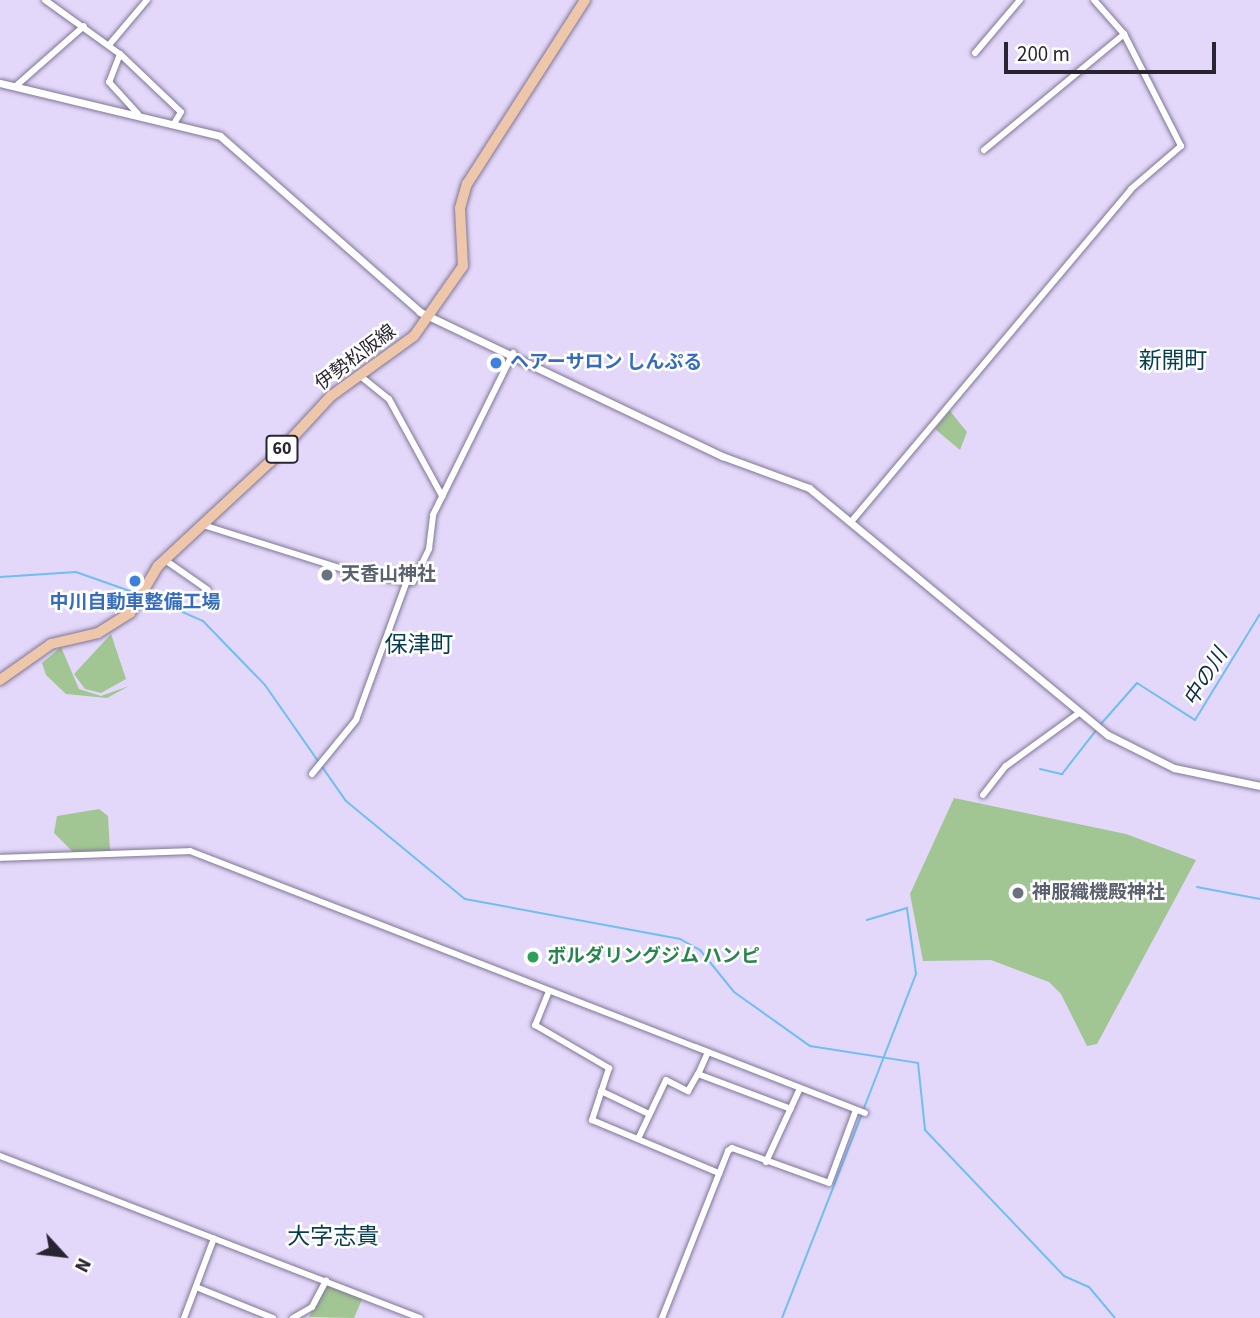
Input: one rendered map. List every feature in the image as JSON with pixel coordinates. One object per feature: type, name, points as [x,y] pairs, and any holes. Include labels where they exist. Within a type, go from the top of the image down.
[{"type":"main road","name":"伊勢松阪線","points":[[0,680],[51,644],[114,625],[144,594],[165,560],[204,526],[359,374],[392,356],[429,317],[463,266],[460,208],[467,184],[585,0]]},
{"type":"street","points":[[45,0],[120,54],[181,112],[175,122]]},
{"type":"street","points":[[109,45],[147,0]]},
{"type":"street","points":[[975,53],[1020,0]]},
{"type":"street","points":[[851,523],[1131,189],[1181,146],[1124,34],[1094,0]]},
{"type":"street","points":[[17,85],[84,26]]},
{"type":"street","points":[[984,150],[1124,34]]},
{"type":"street","points":[[120,54],[109,82],[138,114]]},
{"type":"street","points":[[0,83],[175,122],[234,144],[429,317],[513,353],[722,456],[809,488],[1098,728],[1174,768],[1260,786]]},
{"type":"street","points":[[204,526],[362,575],[414,582],[429,549],[430,525],[442,496],[513,353]]},
{"type":"street","points":[[359,374],[389,399],[442,496]]},
{"type":"street","points":[[165,560],[208,590]]},
{"type":"street","points":[[312,774],[354,724],[374,681],[407,581]]},
{"type":"street","points":[[983,796],[1006,766],[1079,713]]},
{"type":"street","points":[[0,858],[190,851],[860,1111],[829,1183],[732,1148],[719,1172],[662,1318]]},
{"type":"street","points":[[549,991],[535,1025],[609,1068],[592,1120],[719,1172]]},
{"type":"street","points":[[638,1139],[647,1113],[666,1080],[688,1091],[708,1052]]},
{"type":"street","points":[[698,1074],[790,1109]]},
{"type":"street","points":[[766,1162],[800,1088]]},
{"type":"street","points":[[601,1091],[647,1113]]},
{"type":"street","points":[[0,1156],[420,1318]]},
{"type":"street","points":[[184,1318],[214,1238]]},
{"type":"street","points":[[293,1318],[312,1307],[326,1281]]},
{"type":"street","points":[[196,1287],[273,1318]]},
{"type":"green space","points":[[950,411],[967,432],[960,450],[935,429]]},
{"type":"green space","points":[[111,634],[126,679],[101,693],[85,689],[74,674]]},
{"type":"green space","points":[[61,647],[79,689],[101,696],[129,686],[107,698],[66,694],[46,675],[42,663]]},
{"type":"green space","points":[[954,798],[1126,834],[1196,860],[1097,1044],[1087,1046],[1061,994],[1049,982],[991,960],[923,961],[910,894]]},
{"type":"green space","points":[[99,809],[108,816],[110,851],[77,856],[54,833],[57,816]]},
{"type":"green space","points":[[327,1282],[363,1297],[354,1318],[309,1317]]},
{"type":"waterway","points":[[0,577],[76,572],[138,594]]},
{"type":"waterway","points":[[144,595],[203,621],[265,685],[346,801],[465,899],[680,939],[700,950],[734,992],[810,1046],[918,1063],[925,1130],[1064,1276],[1089,1287],[1115,1318]]},
{"type":"waterway","name":"中の川","points":[[1100,725],[1137,683],[1195,720],[1260,614]]},
{"type":"waterway","name":"中の川","points":[[1040,769],[1062,774],[1097,729]]},
{"type":"waterway","points":[[1197,887],[1260,899]]},
{"type":"waterway","points":[[864,1108],[916,974],[907,908],[867,920]]},
{"type":"waterway","points":[[782,1318],[862,1114]]},
{"type":"place","name":"ヘアーサロン しんぷる","points":[[496,363]]},
{"type":"place","name":"天香山神社","points":[[327,575]]},
{"type":"place","name":"中川自動車整備工場","points":[[135,581]]},
{"type":"place","name":"神服織機殿神社","points":[[1018,893]]},
{"type":"place","name":"ボルダリングジム ハンピ","points":[[533,957]]},
{"type":"district","name":"新開町","points":[[1173,361]]},
{"type":"district","name":"保津町","points":[[419,645]]},
{"type":"district","name":"大字志貴","points":[[333,1237]]}]
